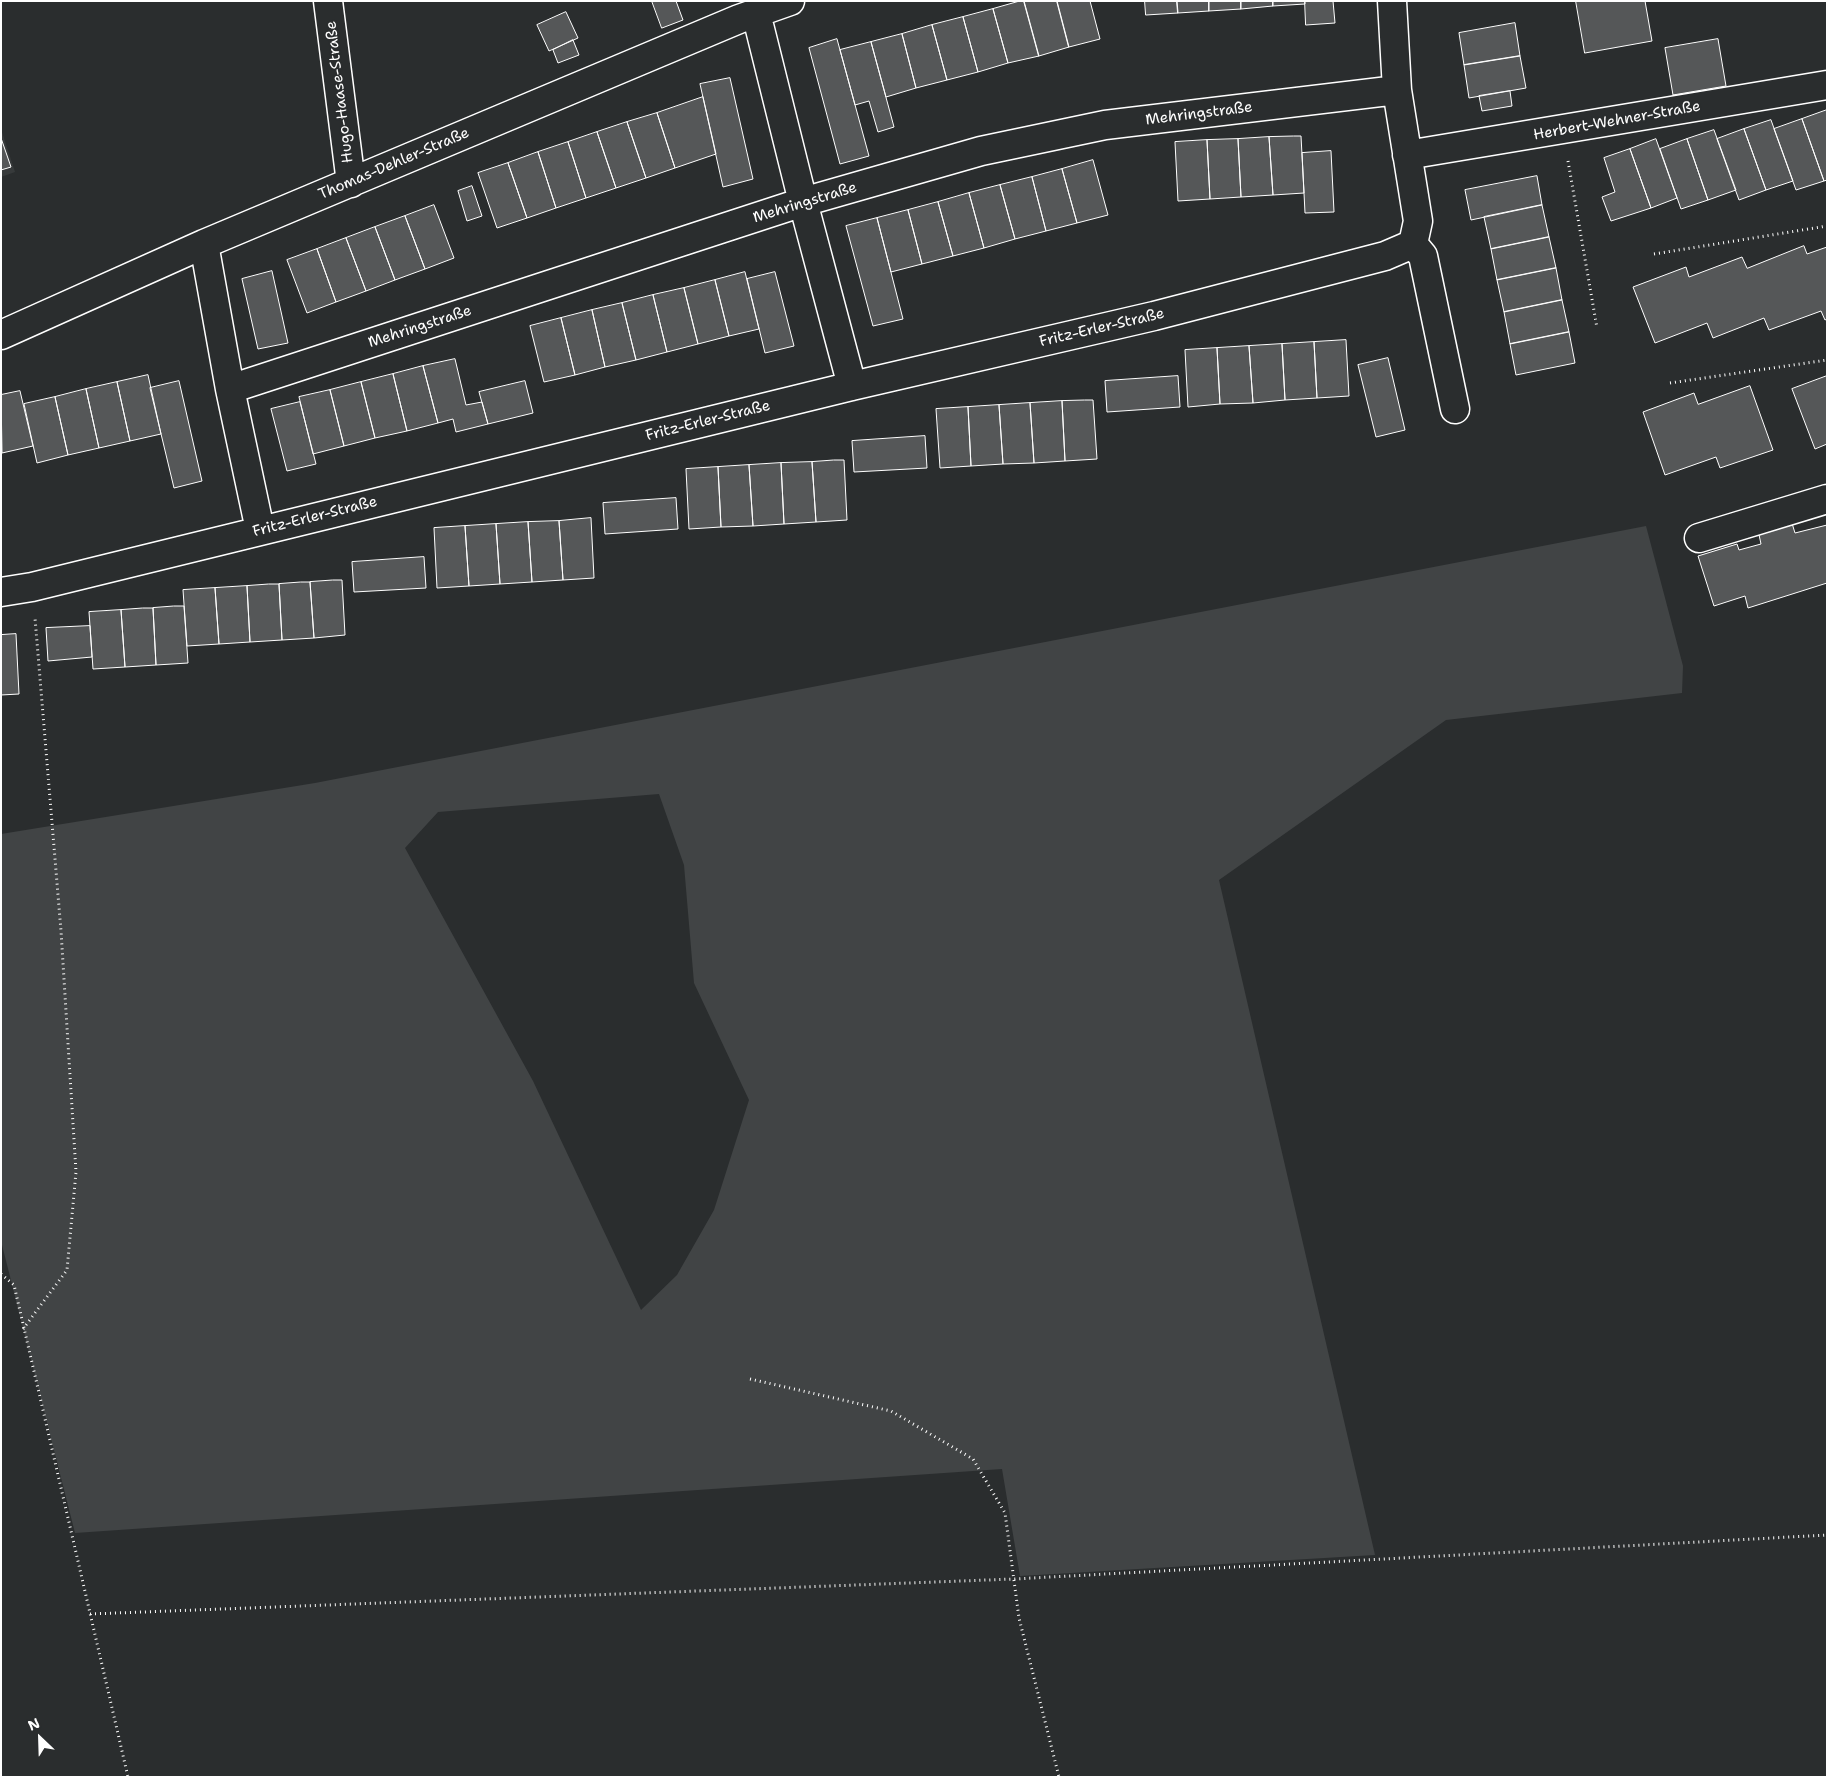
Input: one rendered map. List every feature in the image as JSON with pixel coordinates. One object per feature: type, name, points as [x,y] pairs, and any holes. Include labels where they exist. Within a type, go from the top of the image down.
[{"type":"street","name":"Hugo-Haase-Straße","points":[[328,1],[351,182]]},
{"type":"street","name":"Thomas-Dehler-Straße","points":[[1,335],[204,244],[351,182],[742,11],[790,1]]},
{"type":"street","points":[[1392,1],[1397,90],[1418,221],[1413,244],[1423,256],[1455,409]]},
{"type":"street","points":[[742,11],[803,202],[852,386]]},
{"type":"street","name":"Herbert-Wehner-Straße","points":[[1407,155],[1827,85]]},
{"type":"street","name":"Mehringstraße","points":[[230,389],[803,202],[981,151],[1106,125],[1397,90]]},
{"type":"street","points":[[204,244],[230,389],[260,530]]},
{"type":"street","name":"Fritz-Erler-Straße","points":[[1,592],[32,587],[852,386],[1154,316],[1386,256],[1413,244]]},
{"type":"street","points":[[1699,538],[1827,500]]},
{"type":"path","points":[[1563,130],[1597,328]]},
{"type":"path","points":[[1654,254],[1827,226]]},
{"type":"path","points":[[1670,383],[1827,360]]},
{"type":"path","points":[[23,1329],[66,1270],[76,1172],[61,931],[32,587]]},
{"type":"path","points":[[1,1274],[14,1285],[128,1777]]},
{"type":"path","points":[[750,1379],[891,1410],[973,1459],[1005,1513],[1019,1618],[1059,1777]]},
{"type":"path","points":[[90,1614],[1014,1579],[1827,1534]]},
{"type":"shaded area","points":[[1,129],[15,172],[1,177]]},
{"type":"shaded area","points":[[1646,526],[1683,666],[1682,693],[1446,720],[1219,880],[1375,1555],[1020,1576],[1002,1469],[75,1533],[1,1241],[1,834],[315,783]],"holes":[[[659,794],[684,865],[694,983],[749,1100],[714,1210],[677,1275],[641,1310],[533,1081],[405,848],[438,812]]]},
{"type":"building","points":[[652,1],[676,1],[683,20],[662,28]]},
{"type":"building","points":[[1024,1],[1039,56],[1008,63],[993,9]]},
{"type":"building","points":[[1024,1],[1057,1],[1069,47],[1039,56]]},
{"type":"building","points":[[1057,1],[1090,1],[1100,39],[1069,47]]},
{"type":"building","points":[[1145,1],[1177,1],[1178,13],[1146,15]]},
{"type":"building","points":[[1177,1],[1209,1],[1209,11],[1178,13]]},
{"type":"building","points":[[1209,1],[1241,1],[1241,9],[1209,11]]},
{"type":"building","points":[[1241,1],[1273,1],[1273,6],[1241,9]]},
{"type":"building","points":[[1273,1],[1305,1],[1305,4],[1273,6]]},
{"type":"building","points":[[1305,1],[1333,1],[1335,23],[1306,25]]},
{"type":"building","points":[[1576,1],[1645,1],[1652,41],[1585,53]]},
{"type":"building","points":[[993,9],[1008,63],[978,72],[963,17]]},
{"type":"building","points":[[566,12],[578,38],[549,51],[537,25]]},
{"type":"building","points":[[963,17],[978,72],[947,80],[932,25]]},
{"type":"building","points":[[1515,23],[1520,56],[1464,65],[1459,33]]},
{"type":"building","points":[[932,25],[947,80],[916,88],[902,34]]},
{"type":"building","points":[[902,34],[916,88],[886,97],[871,42]]},
{"type":"building","points":[[837,39],[869,156],[840,164],[809,48]]},
{"type":"building","points":[[1718,39],[1726,86],[1673,95],[1665,48]]},
{"type":"building","points":[[573,40],[579,55],[558,63],[553,50]]},
{"type":"building","points":[[871,42],[894,127],[878,132],[869,101],[855,105],[840,50]]},
{"type":"building","points":[[1520,56],[1526,88],[1469,98],[1464,65]]},
{"type":"building","points":[[730,78],[753,179],[723,187],[700,84]]},
{"type":"building","points":[[1510,91],[1512,106],[1482,111],[1479,96]]},
{"type":"building","points":[[703,97],[716,154],[675,168],[657,113]]},
{"type":"building","points":[[1827,110],[1827,180],[1824,181],[1802,119]]},
{"type":"building","points":[[657,113],[675,168],[646,178],[627,122]]},
{"type":"building","points":[[1802,119],[1824,181],[1796,190],[1774,129]]},
{"type":"building","points":[[1771,120],[1793,181],[1766,190],[1744,129]]},
{"type":"building","points":[[627,122],[646,178],[616,188],[597,132]]},
{"type":"building","points":[[1744,129],[1766,190],[1739,200],[1717,139]]},
{"type":"building","points":[[1714,130],[1736,190],[1708,200],[1687,139]]},
{"type":"building","points":[[597,132],[616,188],[586,198],[568,142]]},
{"type":"building","points":[[1301,136],[1304,193],[1273,195],[1269,137]]},
{"type":"building","points":[[1269,137],[1273,195],[1241,197],[1238,139]]},
{"type":"building","points":[[1,138],[11,167],[1,170]]},
{"type":"building","points":[[1238,139],[1241,197],[1210,199],[1207,140]]},
{"type":"building","points":[[1656,139],[1677,198],[1651,208],[1630,149]]},
{"type":"building","points":[[1687,139],[1708,200],[1681,209],[1660,149]]},
{"type":"building","points":[[1207,140],[1210,199],[1178,201],[1175,142]]},
{"type":"building","points":[[568,142],[586,198],[556,208],[538,152]]},
{"type":"building","points":[[1630,149],[1651,208],[1611,221],[1602,197],[1615,192],[1604,158]]},
{"type":"building","points":[[1331,151],[1334,212],[1305,213],[1302,153]]},
{"type":"building","points":[[538,152],[556,208],[527,218],[508,163]]},
{"type":"building","points":[[1093,160],[1108,215],[1077,223],[1062,169]]},
{"type":"building","points":[[508,163],[527,218],[497,228],[478,173]]},
{"type":"building","points":[[1062,169],[1077,223],[1046,231],[1032,177]]},
{"type":"building","points":[[1537,176],[1542,205],[1471,220],[1465,190]]},
{"type":"building","points":[[1032,177],[1046,231],[1015,239],[1000,185]]},
{"type":"building","points":[[1000,185],[1015,239],[984,248],[969,193]]},
{"type":"building","points":[[472,186],[482,216],[467,221],[458,191]]},
{"type":"building","points":[[969,193],[984,248],[953,256],[938,202]]},
{"type":"building","points":[[938,202],[953,256],[922,264],[908,210]]},
{"type":"building","points":[[434,205],[454,258],[425,269],[405,216]]},
{"type":"building","points":[[1542,205],[1549,237],[1491,249],[1484,217]]},
{"type":"building","points":[[908,210],[922,264],[891,272],[877,218]]},
{"type":"building","points":[[405,216],[425,269],[395,280],[375,227]]},
{"type":"building","points":[[877,218],[903,319],[873,326],[846,226]]},
{"type":"building","points":[[375,227],[395,280],[366,291],[346,238]]},
{"type":"building","points":[[1549,237],[1556,268],[1497,280],[1491,249]]},
{"type":"building","points":[[346,238],[366,291],[336,302],[317,249]]},
{"type":"building","points":[[1804,246],[1807,254],[1827,247],[1827,319],[1825,320],[1821,311],[1769,330],[1764,318],[1713,338],[1707,323],[1655,343],[1633,287],[1686,267],[1689,277],[1742,257],[1747,268]]},
{"type":"building","points":[[317,249],[336,302],[307,313],[287,260]]},
{"type":"building","points":[[1556,268],[1562,300],[1504,312],[1497,280]]},
{"type":"building","points":[[272,271],[288,343],[258,349],[242,279]]},
{"type":"building","points":[[745,272],[759,329],[729,336],[715,280]]},
{"type":"building","points":[[775,272],[794,346],[765,353],[747,279]]},
{"type":"building","points":[[715,280],[729,336],[698,344],[684,288]]},
{"type":"building","points":[[684,288],[698,344],[667,352],[653,295]]},
{"type":"building","points":[[653,295],[667,352],[636,360],[622,303]]},
{"type":"building","points":[[1562,300],[1569,332],[1510,344],[1504,312]]},
{"type":"building","points":[[622,303],[636,360],[605,367],[592,310]]},
{"type":"building","points":[[592,310],[605,367],[575,375],[561,318]]},
{"type":"building","points":[[561,318],[575,375],[544,382],[530,326]]},
{"type":"building","points":[[1569,332],[1575,363],[1516,375],[1510,344]]},
{"type":"building","points":[[1346,340],[1349,396],[1317,398],[1314,342]]},
{"type":"building","points":[[1314,342],[1317,398],[1285,400],[1282,344]]},
{"type":"building","points":[[1282,344],[1285,400],[1253,403],[1249,346]]},
{"type":"building","points":[[1249,346],[1253,403],[1220,404],[1217,348]]},
{"type":"building","points":[[1217,348],[1220,404],[1188,407],[1185,350]]},
{"type":"building","points":[[1388,358],[1405,430],[1376,437],[1358,365]]},
{"type":"building","points":[[455,359],[466,405],[482,402],[488,424],[456,432],[453,419],[438,423],[423,366]]},
{"type":"building","points":[[423,366],[438,423],[407,431],[393,374]]},
{"type":"building","points":[[393,374],[407,431],[375,438],[361,382]]},
{"type":"building","points":[[148,375],[161,434],[130,441],[117,382]]},
{"type":"building","points":[[1178,376],[1180,407],[1107,412],[1105,381]]},
{"type":"building","points":[[1827,376],[1827,444],[1815,449],[1792,389]]},
{"type":"building","points":[[179,381],[202,481],[174,488],[150,388]]},
{"type":"building","points":[[525,381],[533,413],[488,424],[479,392]]},
{"type":"building","points":[[117,382],[130,441],[99,448],[86,389]]},
{"type":"building","points":[[361,382],[375,438],[344,446],[330,390]]},
{"type":"building","points":[[1750,386],[1773,450],[1720,468],[1716,457],[1665,475],[1643,412],[1694,393],[1698,404]]},
{"type":"building","points":[[86,389],[99,448],[68,455],[55,397]]},
{"type":"building","points":[[330,390],[344,446],[313,454],[299,397]]},
{"type":"building","points":[[20,391],[33,446],[2,453],[1,395]]},
{"type":"building","points":[[55,397],[68,455],[37,463],[24,404]]},
{"type":"building","points":[[1093,400],[1097,459],[1065,461],[1062,401]]},
{"type":"building","points":[[1062,401],[1065,461],[1034,463],[1030,403]]},
{"type":"building","points":[[300,402],[316,464],[287,471],[271,409]]},
{"type":"building","points":[[1030,403],[1034,463],[1003,464],[999,405]]},
{"type":"building","points":[[999,405],[1003,464],[971,466],[968,407]]},
{"type":"building","points":[[968,407],[971,466],[940,468],[936,409]]},
{"type":"building","points":[[925,436],[927,468],[854,472],[852,441]]},
{"type":"building","points":[[844,460],[847,520],[816,522],[812,462]]},
{"type":"building","points":[[812,462],[816,522],[784,524],[781,463]]},
{"type":"building","points":[[781,463],[784,524],[753,526],[749,465]]},
{"type":"building","points":[[749,465],[753,526],[721,527],[718,467]]},
{"type":"building","points":[[718,467],[721,527],[689,529],[686,469]]},
{"type":"building","points":[[676,498],[678,529],[605,534],[603,503]]},
{"type":"building","points":[[591,518],[594,578],[563,580],[559,521]]},
{"type":"building","points":[[1791,520],[1795,533],[1827,525],[1827,583],[1748,608],[1745,596],[1714,606],[1698,556],[1737,544],[1739,550],[1761,544],[1758,530]]},
{"type":"building","points":[[559,521],[563,580],[532,582],[528,522]]},
{"type":"building","points":[[528,522],[532,582],[500,584],[496,524]]},
{"type":"building","points":[[496,524],[500,584],[469,586],[465,526]]},
{"type":"building","points":[[465,526],[469,586],[437,588],[434,528]]},
{"type":"building","points":[[424,557],[426,588],[354,592],[352,562]]},
{"type":"building","points":[[342,580],[345,635],[314,638],[310,582]]},
{"type":"building","points":[[310,582],[314,638],[282,640],[279,584]]},
{"type":"building","points":[[279,584],[282,640],[250,642],[247,586]]},
{"type":"building","points":[[247,586],[250,642],[219,644],[215,588]]},
{"type":"building","points":[[215,588],[219,644],[187,646],[183,590]]},
{"type":"building","points":[[184,606],[188,663],[156,665],[153,608]]},
{"type":"building","points":[[153,608],[156,665],[125,667],[121,610]]},
{"type":"building","points":[[121,610],[125,667],[93,669],[89,612]]},
{"type":"building","points":[[90,626],[92,657],[48,661],[46,628]]},
{"type":"building","points":[[16,634],[19,694],[1,695],[1,635]]}]
